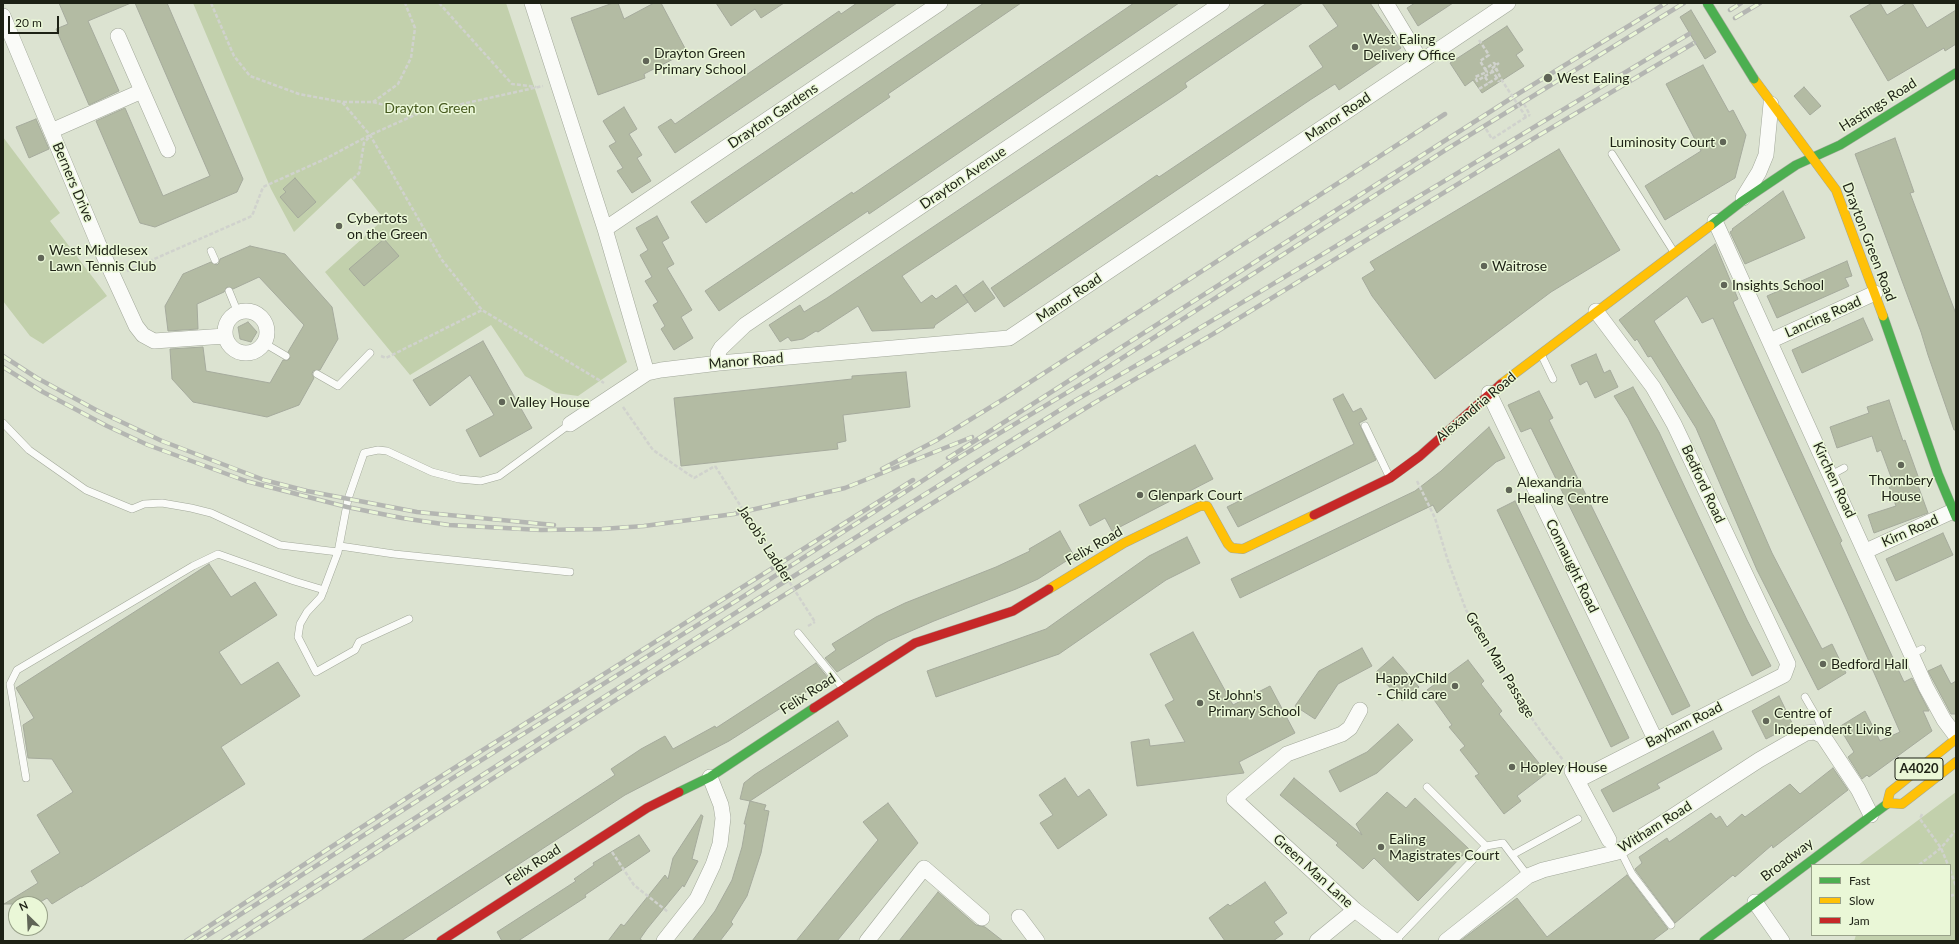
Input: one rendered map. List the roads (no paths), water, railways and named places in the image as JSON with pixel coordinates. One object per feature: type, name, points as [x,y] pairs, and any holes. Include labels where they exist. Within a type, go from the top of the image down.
[{"type":"street","points":[[532,3],[606,229],[647,373]]},
{"type":"street","name":"Drayton Gardens","points":[[606,229],[940,3]]},
{"type":"street","name":"Drayton Avenue","points":[[719,363],[718,353],[721,348],[745,324],[1222,3]]},
{"type":"street","points":[[1386,3],[1421,61]]},
{"type":"street","name":"Manor Road","points":[[570,424],[647,373],[719,363],[1009,338],[1508,3]]},
{"type":"street","name":"Drayton Green Road","points":[[1707,3],[1771,104],[1836,190],[1875,293],[1938,474],[1955,514]]},
{"type":"street","name":"Berners Drive","points":[[3,16],[51,131],[136,326],[143,335],[154,341],[225,336]]},
{"type":"street","points":[[118,36],[168,150]]},
{"type":"street","name":"Hastings Road","points":[[1813,158],[1840,145],[1956,73]]},
{"type":"street","points":[[51,131],[142,91]]},
{"type":"street","name":"Alexandria Road","points":[[1741,202],[1766,155],[1771,104]]},
{"type":"street","name":"Alexandria Road","points":[[1207,506],[1228,544],[1232,548],[1243,549],[1390,478],[1420,456],[1436,439],[1489,393],[1596,311],[1675,254],[1741,202],[1796,165],[1813,158]]},
{"type":"street","name":"Kirchen Road","points":[[1715,221],[1770,341],[1838,471],[1866,551],[1917,652],[1940,713],[1956,738]]},
{"type":"street","name":"Lancing Road","points":[[1770,341],[1875,293]]},
{"type":"street","name":"Bedford Road","points":[[1596,311],[1653,387],[1674,424],[1788,664],[1787,669]]},
{"type":"street","points":[[251,312],[262,318],[267,330],[264,343],[253,352],[239,352],[233,348],[225,336],[225,330],[229,320],[238,313],[251,312]]},
{"type":"street","name":"Connaught Road","points":[[1489,393],[1656,739]]},
{"type":"street","name":"Felix Road","points":[[442,941],[647,808],[710,777],[843,688],[915,643],[1013,611],[1124,543],[1192,509],[1200,506],[1207,506]]},
{"type":"street","name":"Kirn Road","points":[[1866,551],[1955,514]]},
{"type":"street","name":"Bayham Road","points":[[1613,848],[1575,775],[1656,739],[1784,675],[1787,669]]},
{"type":"street","name":"Green Man Lane","points":[[1360,710],[1350,728],[1342,734],[1287,754],[1234,799],[1355,910],[1395,941]]},
{"type":"street","name":"Witham Road","points":[[1446,941],[1510,888],[1528,876],[1613,848],[1806,733],[1815,732],[1823,736]]},
{"type":"street","points":[[1823,736],[1858,789],[1871,815]]},
{"type":"street","name":"Broadway","points":[[1888,803],[1890,792],[1956,738]]},
{"type":"street","name":"Broadway","points":[[1704,941],[1871,815],[1888,803],[1902,804],[1956,762]]},
{"type":"street","points":[[664,941],[697,899],[713,865],[720,844],[723,818],[721,805],[710,777]]},
{"type":"street","points":[[867,941],[924,868],[982,918]]},
{"type":"street","points":[[1755,902],[1782,941]]},
{"type":"street","points":[[1317,941],[1355,910]]},
{"type":"street","points":[[1020,917],[1038,941]]},
{"type":"lane","points":[[1612,154],[1675,254]]},
{"type":"lane","points":[[211,251],[215,260]]},
{"type":"lane","points":[[229,290],[238,313]]},
{"type":"lane","points":[[264,343],[286,356]]},
{"type":"lane","points":[[317,374],[338,386],[370,353]]},
{"type":"lane","points":[[1541,354],[1553,379]]},
{"type":"lane","points":[[3,423],[29,450],[86,490],[132,509],[144,504],[162,503],[191,508],[211,513],[280,545],[394,554],[570,572]]},
{"type":"lane","points":[[409,619],[359,642],[355,650],[316,672],[298,637],[300,624],[307,612],[321,597],[339,549],[348,499],[364,453],[378,450],[387,451],[432,472],[459,479],[481,481],[499,476],[570,424]]},
{"type":"lane","points":[[1365,426],[1390,478]]},
{"type":"lane","points":[[26,778],[10,684],[17,670],[193,566],[218,554],[294,582],[324,590]]},
{"type":"lane","points":[[798,633],[843,688]]},
{"type":"lane","points":[[1805,696],[1819,722],[1823,736]]},
{"type":"lane","points":[[1427,787],[1486,846]]},
{"type":"lane","points":[[1512,855],[1578,819]]},
{"type":"lane","points":[[1395,941],[1486,846],[1503,843],[1528,876]]},
{"type":"lane","points":[[1613,848],[1671,925]]},
{"type":"railway","points":[[948,458],[1521,92],[1666,3]]},
{"type":"railway","points":[[199,941],[456,776],[744,596],[950,463],[1088,380],[1447,149],[1684,3]]},
{"type":"railway","points":[[1730,10],[1741,3]]},
{"type":"railway","points":[[1735,18],[1760,3]]},
{"type":"railway","points":[[223,941],[765,594],[1076,400],[1168,347],[1689,34]]},
{"type":"railway","points":[[238,941],[652,677],[1094,403],[1213,334],[1489,165],[1694,43]]},
{"type":"railway","points":[[882,469],[937,440],[1007,397],[1445,114]]},
{"type":"railway","points":[[3,356],[37,378],[98,411],[162,441],[264,480],[307,491],[417,512],[554,525]]},
{"type":"railway","points":[[3,367],[43,392],[107,426],[148,445],[246,481],[347,507],[402,518],[449,525],[541,530],[602,529],[644,526],[734,514],[845,488],[972,437]]},
{"type":"railway","points":[[186,941],[416,792],[913,480]]},
{"type":"place","name":"West Ealing Delivery Office","points":[[1355,47]]},
{"type":"place","name":"Drayton Green Primary School","points":[[646,61]]},
{"type":"place","name":"West Ealing","points":[[1548,78]]},
{"type":"place","name":"Luminosity Court","points":[[1723,142]]},
{"type":"place","name":"Cybertots on the Green","points":[[339,226]]},
{"type":"place","name":"West Middlesex Lawn Tennis Club","points":[[41,258]]},
{"type":"place","name":"Waitrose","points":[[1484,266]]},
{"type":"place","name":"Insights School","points":[[1724,285]]},
{"type":"place","name":"Valley House","points":[[502,402]]},
{"type":"place","name":"Thornbery House","points":[[1901,465]]},
{"type":"place","name":"Alexandria Healing Centre","points":[[1509,490]]},
{"type":"place","name":"Glenpark Court","points":[[1140,495]]},
{"type":"place","name":"Bedford Hall","points":[[1823,664]]},
{"type":"place","name":"HappyChild - Child care","points":[[1455,686]]},
{"type":"place","name":"St John's Primary School","points":[[1200,703]]},
{"type":"place","name":"Centre of Independent Living","points":[[1766,721]]},
{"type":"place","name":"Hopley House","points":[[1512,767]]},
{"type":"place","name":"Ealing Magistrates Court","points":[[1381,847]]},
{"type":"park label","name":"Drayton Green","points":[[430,108]]}]
